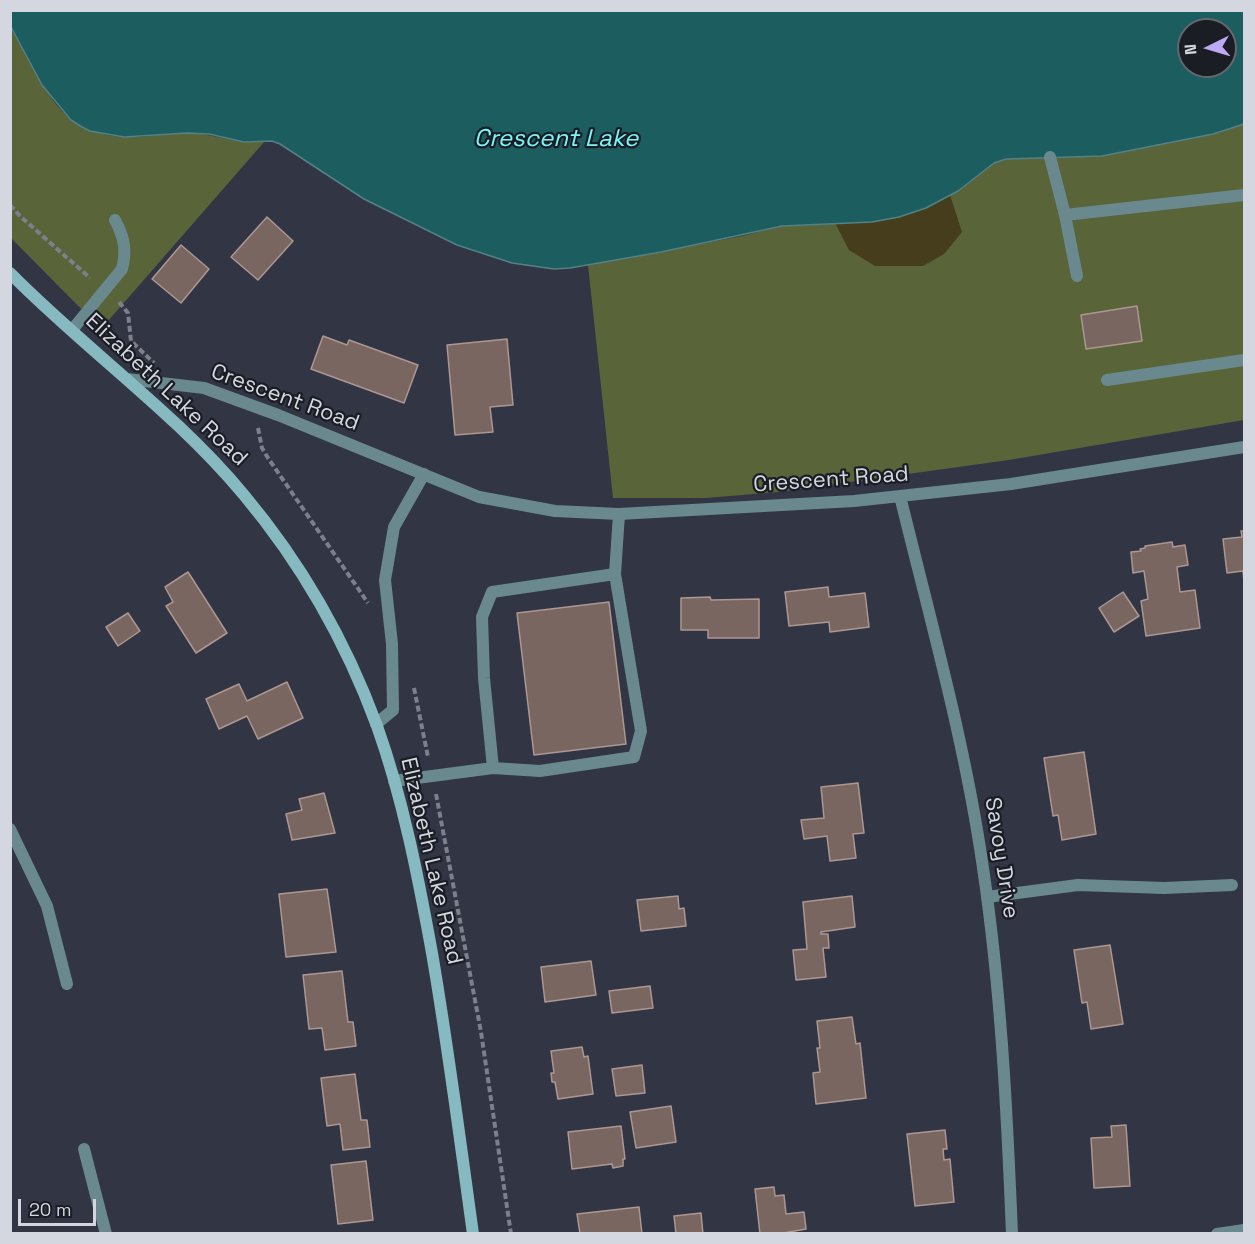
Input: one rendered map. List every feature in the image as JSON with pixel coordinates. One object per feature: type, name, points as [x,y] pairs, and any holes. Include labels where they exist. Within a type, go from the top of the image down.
[{"type":"street","points":[[1050,157],[1077,276]]},
{"type":"street","points":[[1065,215],[1245,195]]},
{"type":"street","points":[[72,330],[122,269],[125,243],[115,220]]},
{"type":"street","name":"Elizabeth Lake Road","points":[[10,273],[186,433],[247,498],[312,589],[337,634],[376,724],[394,781],[423,902],[450,1066],[473,1233]]},
{"type":"street","points":[[1107,380],[1245,360]]},
{"type":"street","name":"Crescent Road","points":[[127,379],[204,388],[278,415],[479,497],[555,511],[619,514],[854,501],[1011,484],[1245,447]]},
{"type":"street","points":[[376,724],[393,711],[392,644],[385,580],[394,527],[424,474]]},
{"type":"street","name":"Savoy Drive","points":[[900,496],[950,699],[973,811],[987,897],[1007,1109],[1012,1233]]},
{"type":"street","points":[[394,781],[494,768],[540,771],[634,757],[641,731],[615,574],[619,514]]},
{"type":"street","points":[[494,768],[484,678],[482,617],[492,592],[615,574]]},
{"type":"street","points":[[10,829],[47,906],[67,984]]},
{"type":"street","points":[[987,897],[1078,885],[1164,888],[1232,885]]},
{"type":"street","points":[[84,1149],[106,1233]]},
{"type":"street","points":[[1217,1233],[1245,1230]]},
{"type":"shaded area","points":[[10,27],[54,101],[67,115],[83,126],[102,134],[127,137],[187,133],[241,141],[265,141],[101,329],[11,238]]},
{"type":"shaded area","points":[[1244,124],[1244,420],[1009,460],[778,492],[706,498],[613,498],[588,265],[742,236],[782,226],[872,222],[899,217],[926,208],[958,191],[994,163],[1006,159],[1102,156],[1213,134]]},
{"type":"sand","points":[[950,195],[962,232],[944,254],[923,266],[875,266],[849,250],[835,223],[894,217],[921,209]]},
{"type":"water","name":"Crescent Lake","points":[[11,10],[1244,11],[1244,124],[1213,134],[1102,156],[1006,159],[994,163],[958,191],[926,208],[899,217],[872,222],[782,226],[661,252],[554,269],[512,263],[457,245],[364,199],[272,141],[244,142],[209,134],[187,133],[124,137],[90,131],[71,120],[42,85],[11,27]]},
{"type":"building","points":[[267,217],[293,241],[258,280],[231,257]]},
{"type":"building","points":[[181,245],[209,269],[181,303],[152,279]]},
{"type":"building","points":[[1137,306],[1142,341],[1086,349],[1081,315]]},
{"type":"building","points":[[323,336],[347,345],[349,340],[418,365],[404,403],[311,369]]},
{"type":"building","points":[[507,339],[513,405],[490,407],[493,432],[455,435],[447,345]]},
{"type":"building","points":[[1241,531],[1244,531],[1244,581],[1243,571],[1227,573],[1223,539],[1242,537]]},
{"type":"building","points":[[1172,542],[1173,547],[1185,545],[1188,565],[1177,567],[1180,592],[1195,590],[1200,628],[1146,636],[1141,601],[1148,599],[1144,571],[1133,573],[1131,552],[1141,551],[1140,549],[1145,546]]},
{"type":"building","points":[[188,572],[227,633],[196,653],[166,606],[173,602],[165,587]]},
{"type":"building","points":[[828,587],[829,597],[865,593],[869,627],[830,632],[829,622],[789,626],[785,592]]},
{"type":"building","points":[[1123,592],[1139,616],[1114,632],[1099,608]]},
{"type":"building","points":[[710,597],[711,600],[759,599],[759,638],[708,638],[708,630],[681,630],[681,598]]},
{"type":"building","points":[[609,602],[626,744],[534,755],[517,613]]},
{"type":"building","points":[[128,613],[140,631],[118,646],[106,627]]},
{"type":"building","points":[[287,682],[303,718],[258,739],[247,716],[219,729],[206,699],[239,684],[247,701]]},
{"type":"building","points":[[1084,752],[1096,834],[1062,840],[1058,815],[1053,816],[1044,758]]},
{"type":"building","points":[[858,783],[864,833],[853,834],[856,858],[830,861],[827,836],[804,839],[801,820],[824,818],[821,787]]},
{"type":"building","points":[[324,793],[335,833],[292,840],[286,814],[302,810],[299,799]]},
{"type":"building","points":[[327,889],[336,952],[286,957],[279,894]]},
{"type":"building","points":[[678,896],[679,909],[684,908],[686,926],[641,931],[637,900]]},
{"type":"building","points":[[852,896],[855,927],[821,932],[821,934],[828,934],[829,948],[823,948],[826,977],[796,980],[793,950],[807,949],[803,902]]},
{"type":"building","points":[[1110,945],[1123,1024],[1091,1029],[1087,1002],[1082,1003],[1074,950]]},
{"type":"building","points":[[591,961],[596,995],[545,1002],[541,967]]},
{"type":"building","points":[[342,971],[348,1022],[353,1022],[356,1046],[325,1050],[322,1028],[309,1029],[303,975]]},
{"type":"building","points":[[650,986],[653,1008],[612,1013],[609,991]]},
{"type":"building","points":[[852,1017],[856,1044],[860,1043],[866,1098],[816,1104],[813,1073],[820,1072],[817,1021]]},
{"type":"building","points":[[582,1047],[584,1057],[588,1056],[593,1094],[558,1099],[555,1082],[552,1082],[551,1073],[554,1073],[551,1051]]},
{"type":"building","points":[[642,1065],[645,1093],[616,1096],[612,1069]]},
{"type":"building","points":[[355,1074],[361,1120],[367,1120],[370,1147],[343,1150],[340,1124],[327,1126],[321,1078]]},
{"type":"building","points":[[671,1106],[676,1142],[636,1148],[630,1112]]},
{"type":"building","points":[[1126,1125],[1130,1186],[1094,1188],[1091,1138],[1112,1137],[1111,1126]]},
{"type":"building","points":[[621,1126],[625,1159],[623,1159],[623,1166],[613,1168],[612,1164],[572,1169],[568,1132]]},
{"type":"building","points":[[945,1130],[947,1149],[943,1149],[944,1160],[950,1159],[954,1202],[915,1206],[907,1134]]},
{"type":"building","points":[[366,1161],[373,1220],[338,1224],[331,1165]]},
{"type":"building","points":[[774,1187],[775,1196],[784,1195],[786,1214],[804,1212],[806,1229],[778,1234],[760,1234],[755,1189]]},
{"type":"building","points":[[639,1207],[642,1234],[580,1234],[577,1214]]},
{"type":"building","points":[[701,1213],[703,1234],[676,1234],[674,1216]]}]
